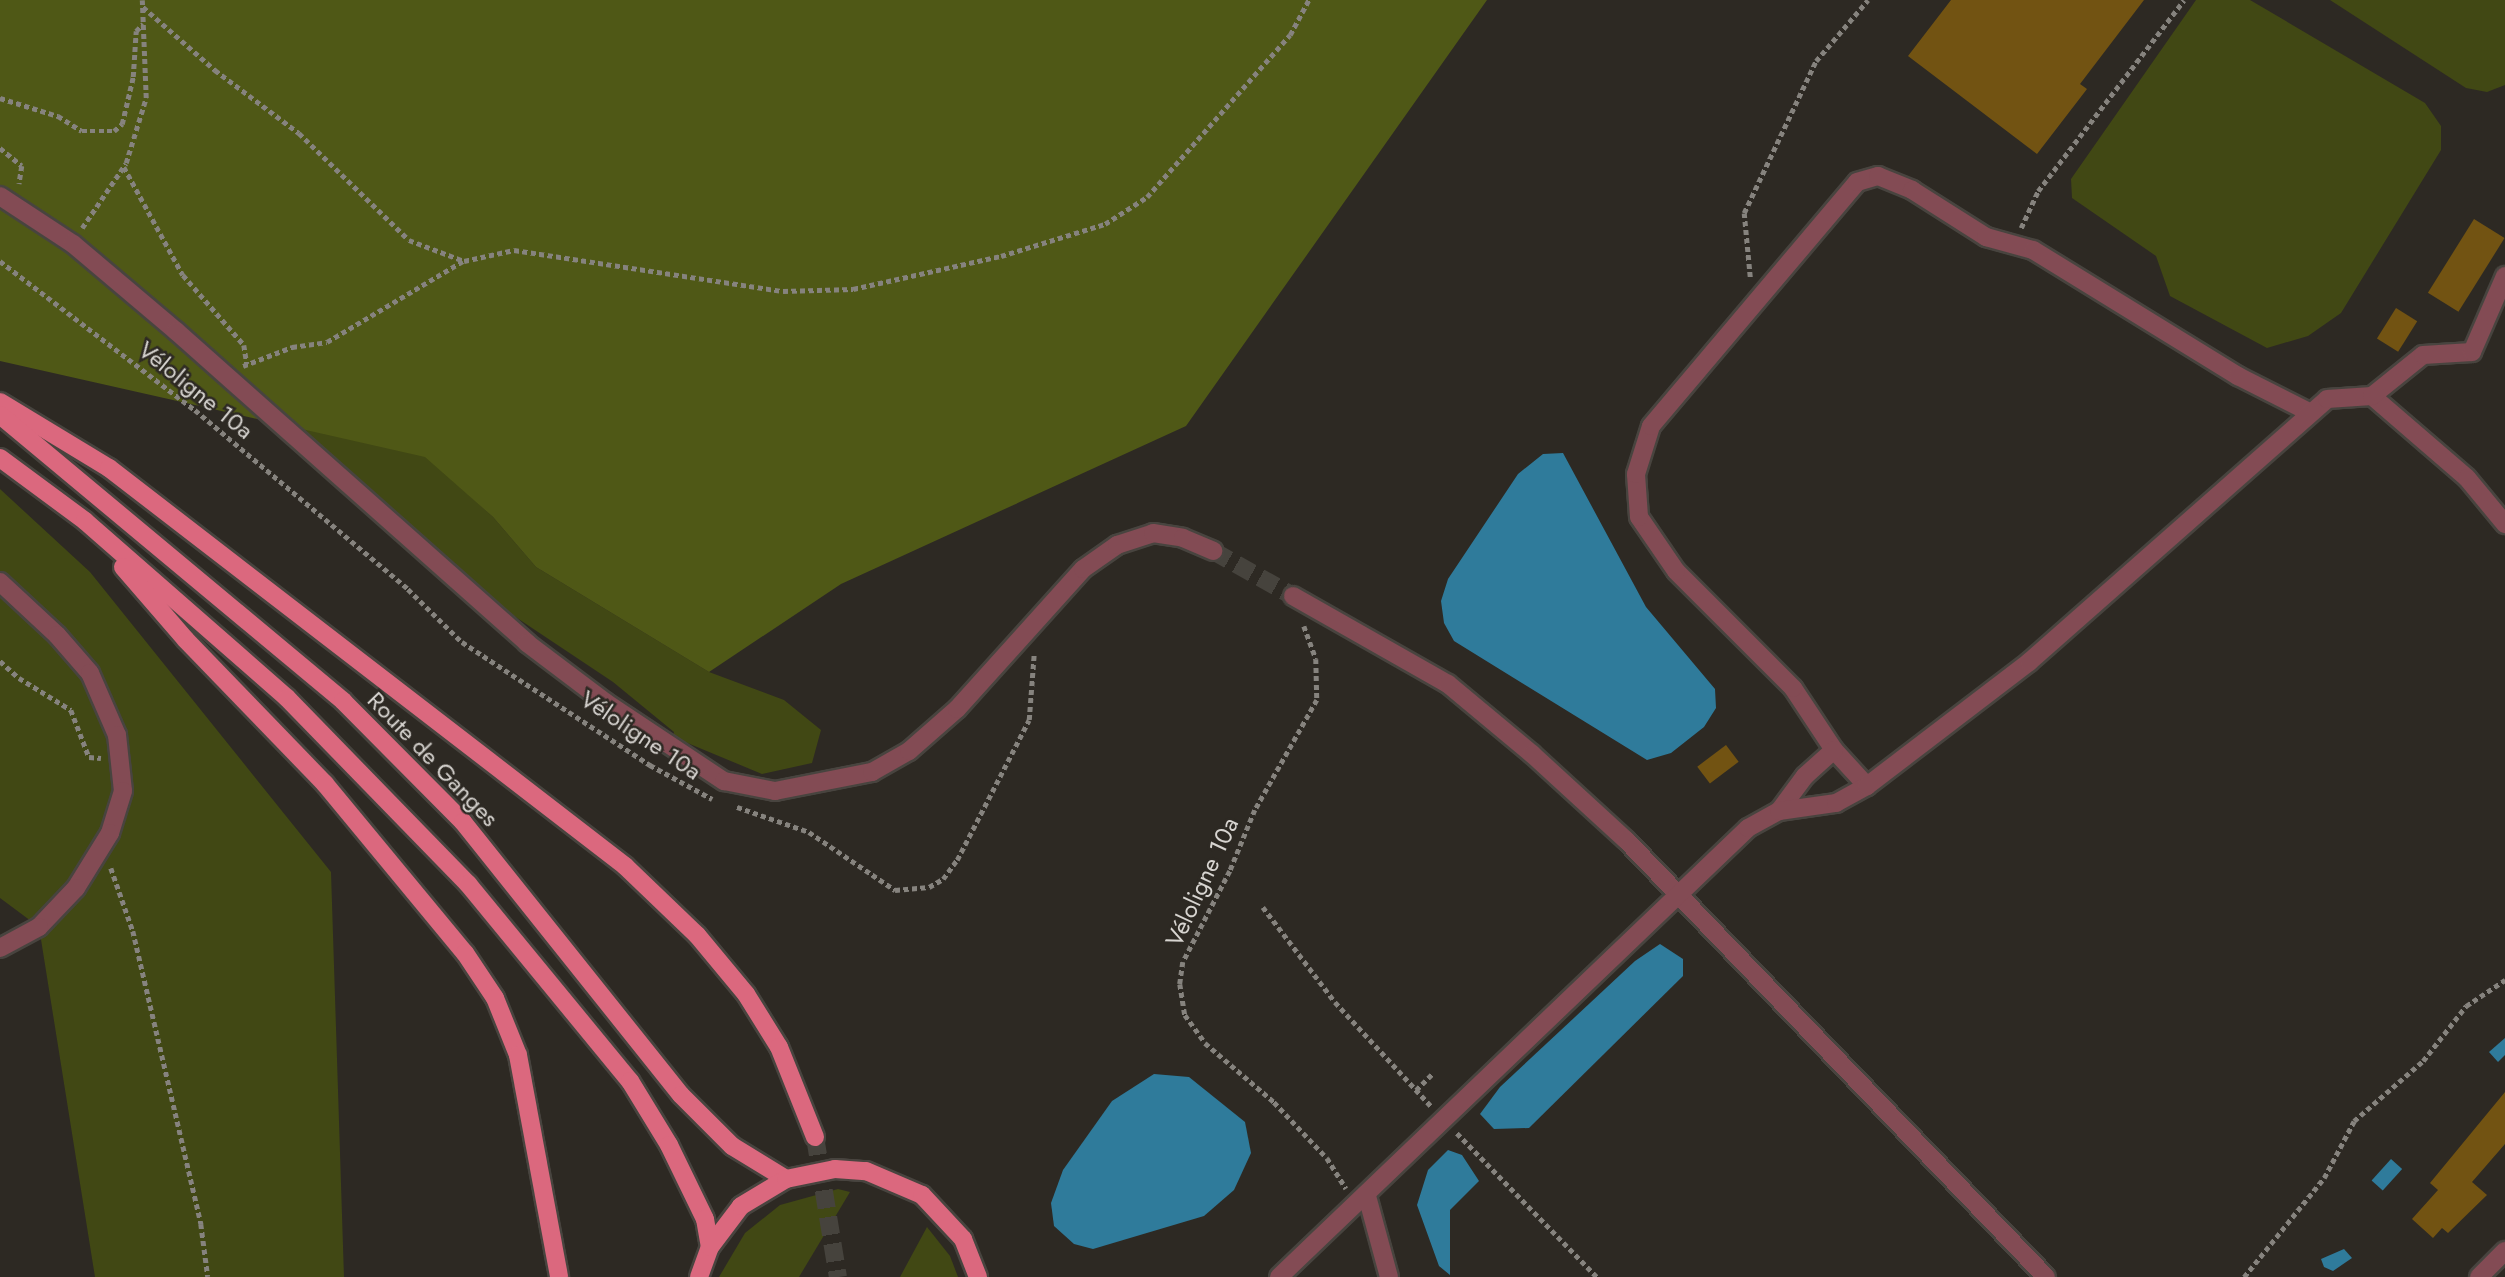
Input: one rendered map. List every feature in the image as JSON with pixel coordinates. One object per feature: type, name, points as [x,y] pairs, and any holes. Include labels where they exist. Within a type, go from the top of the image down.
[{"type":"main road","points":[[0,402],[109,468],[625,866],[697,935],[746,994],[779,1047],[815,1136]]},
{"type":"main road","name":"Route de Ganges","points":[[0,415],[343,701],[463,822],[681,1095],[732,1146],[786,1179]]},
{"type":"main road","points":[[0,458],[85,521],[287,698],[468,884],[630,1081],[669,1145],[705,1219],[710,1247]]},
{"type":"main road","points":[[85,521],[186,640],[325,785],[465,953],[495,998],[518,1055],[559,1277]]},
{"type":"main road","points":[[699,1277],[710,1247],[741,1206],[786,1179],[835,1169],[895,1180],[922,1195],[944,1215],[963,1239],[979,1276]]},
{"type":"street","points":[[1867,786],[1834,750],[1793,688],[1676,571],[1639,517],[1636,474],[1651,426],[1857,181],[1878,176],[1912,190],[1986,237],[2033,250],[2238,376],[2309,412]]},
{"type":"street","points":[[0,196],[73,244],[222,372],[527,643],[605,702],[724,781],[775,791],[872,772],[909,751],[957,709],[1083,569],[1118,545],[1153,533],[1183,538],[1213,551]]},
{"type":"street","points":[[1279,1277],[1361,1202],[1676,893],[1748,828],[1779,811],[1836,803],[1867,786],[2029,662],[2309,412],[2327,399],[2372,396],[2423,355],[2472,352],[2505,276]]},
{"type":"street","points":[[2372,396],[2467,478],[2505,524]]},
{"type":"street","points":[[0,582],[90,673],[117,735],[123,791],[103,844],[76,888],[39,927],[0,948]]},
{"type":"street","points":[[1293,596],[1448,684],[1626,840],[2046,1277]]},
{"type":"street","points":[[1779,811],[1805,776],[1834,750]]},
{"type":"street","points":[[1361,1202],[1389,1277]]},
{"type":"street","points":[[2479,1277],[2505,1251]]},
{"type":"path","points":[[73,244],[124,167],[146,98],[142,0]]},
{"type":"path","points":[[222,372],[292,347],[327,342],[464,261],[514,250],[783,291],[852,289],[1002,256],[1105,224],[1147,197],[1290,35],[1308,0]]},
{"type":"path","points":[[1753,302],[1744,214],[1816,61],[1868,0]]},
{"type":"path","points":[[2014,245],[2038,191],[2183,0]]},
{"type":"path","points":[[143,7],[215,70],[299,133],[409,240],[464,261]]},
{"type":"path","points":[[0,99],[58,116],[82,131],[114,131],[122,124],[131,91],[136,31],[144,23]]},
{"type":"path","points":[[124,167],[183,275],[244,345],[247,364]]},
{"type":"path","name":"Véloligne 10a","points":[[0,261],[185,401],[408,589],[462,642],[698,794],[721,802]]},
{"type":"path","name":"Véloligne 10a","points":[[1302,620],[1317,659],[1317,700],[1255,810],[1230,871],[1183,961],[1180,984],[1185,1015],[1205,1043],[1275,1102],[1327,1158],[1361,1202]]},
{"type":"path","points":[[732,805],[809,832],[895,890],[929,887],[943,879],[957,860],[1029,720],[1038,646]]},
{"type":"path","points":[[0,661],[19,678],[71,710],[89,757],[120,758]]},
{"type":"path","points":[[103,844],[133,931],[201,1224],[208,1277]]},
{"type":"path","points":[[1263,907],[1335,1002],[1597,1277]]},
{"type":"path","points":[[2244,1277],[2323,1178],[2354,1121],[2423,1061],[2466,1006],[2505,980]]},
{"type":"path","points":[[1416,1090],[1433,1073]]},
{"type":"green space","points":[[0,0],[1487,0],[1186,426],[841,584],[709,672],[536,567],[493,517],[425,457],[0,361]]},
{"type":"green space","points":[[2196,0],[2250,0],[2425,103],[2441,126],[2441,150],[2341,313],[2308,336],[2267,348],[2170,296],[2156,256],[2072,198],[2071,179]]},
{"type":"green space","points":[[2330,0],[2505,0],[2505,85],[2487,92],[2466,88]]},
{"type":"green space","points":[[28,93],[493,517],[536,567],[709,672],[784,700],[821,730],[812,763],[762,774],[673,737],[674,732],[613,682],[499,606],[290,422]]},
{"type":"green space","points":[[0,489],[90,572],[331,872],[344,1277],[95,1277],[39,927],[0,898]]},
{"type":"green space","points":[[838,1189],[850,1192],[799,1277],[719,1277],[745,1233],[780,1205]]},
{"type":"green space","points":[[927,1227],[950,1256],[958,1277],[900,1277]]},
{"type":"water","points":[[1563,453],[1646,607],[1715,689],[1716,708],[1704,727],[1671,753],[1647,760],[1454,641],[1444,623],[1441,601],[1448,579],[1518,474],[1543,454]]},
{"type":"water","points":[[1660,944],[1683,959],[1683,976],[1529,1128],[1494,1129],[1480,1114],[1500,1087],[1635,961]]},
{"type":"water","points":[[2505,1038],[2505,1055],[2498,1062],[2489,1052]]},
{"type":"water","points":[[1154,1074],[1189,1077],[1245,1122],[1251,1153],[1234,1190],[1204,1216],[1093,1249],[1074,1244],[1054,1226],[1051,1203],[1063,1170],[1112,1101]]},
{"type":"water","points":[[1448,1150],[1462,1155],[1479,1181],[1450,1210],[1450,1275],[1439,1266],[1417,1205],[1428,1170]]},
{"type":"water","points":[[2391,1159],[2402,1169],[2383,1191],[2372,1181]]},
{"type":"water","points":[[2344,1249],[2352,1258],[2333,1271],[2324,1267],[2321,1259]]},
{"type":"building","points":[[1951,0],[2144,0],[2080,84],[2087,89],[2037,154],[1908,56]]},
{"type":"building","points":[[2474,219],[2505,238],[2458,312],[2428,293]]},
{"type":"building","points":[[2396,308],[2417,321],[2398,352],[2377,339]]},
{"type":"building","points":[[1726,745],[1739,762],[1710,783],[1697,767]]},
{"type":"building","points":[[2505,1092],[2505,1144],[2472,1182],[2487,1195],[2448,1233],[2442,1228],[2433,1238],[2412,1219],[2438,1190],[2430,1183]]},
{"type":"tunnel","points":[[1213,551],[1293,596]]},
{"type":"tunnel","points":[[815,1137],[838,1277]]}]
